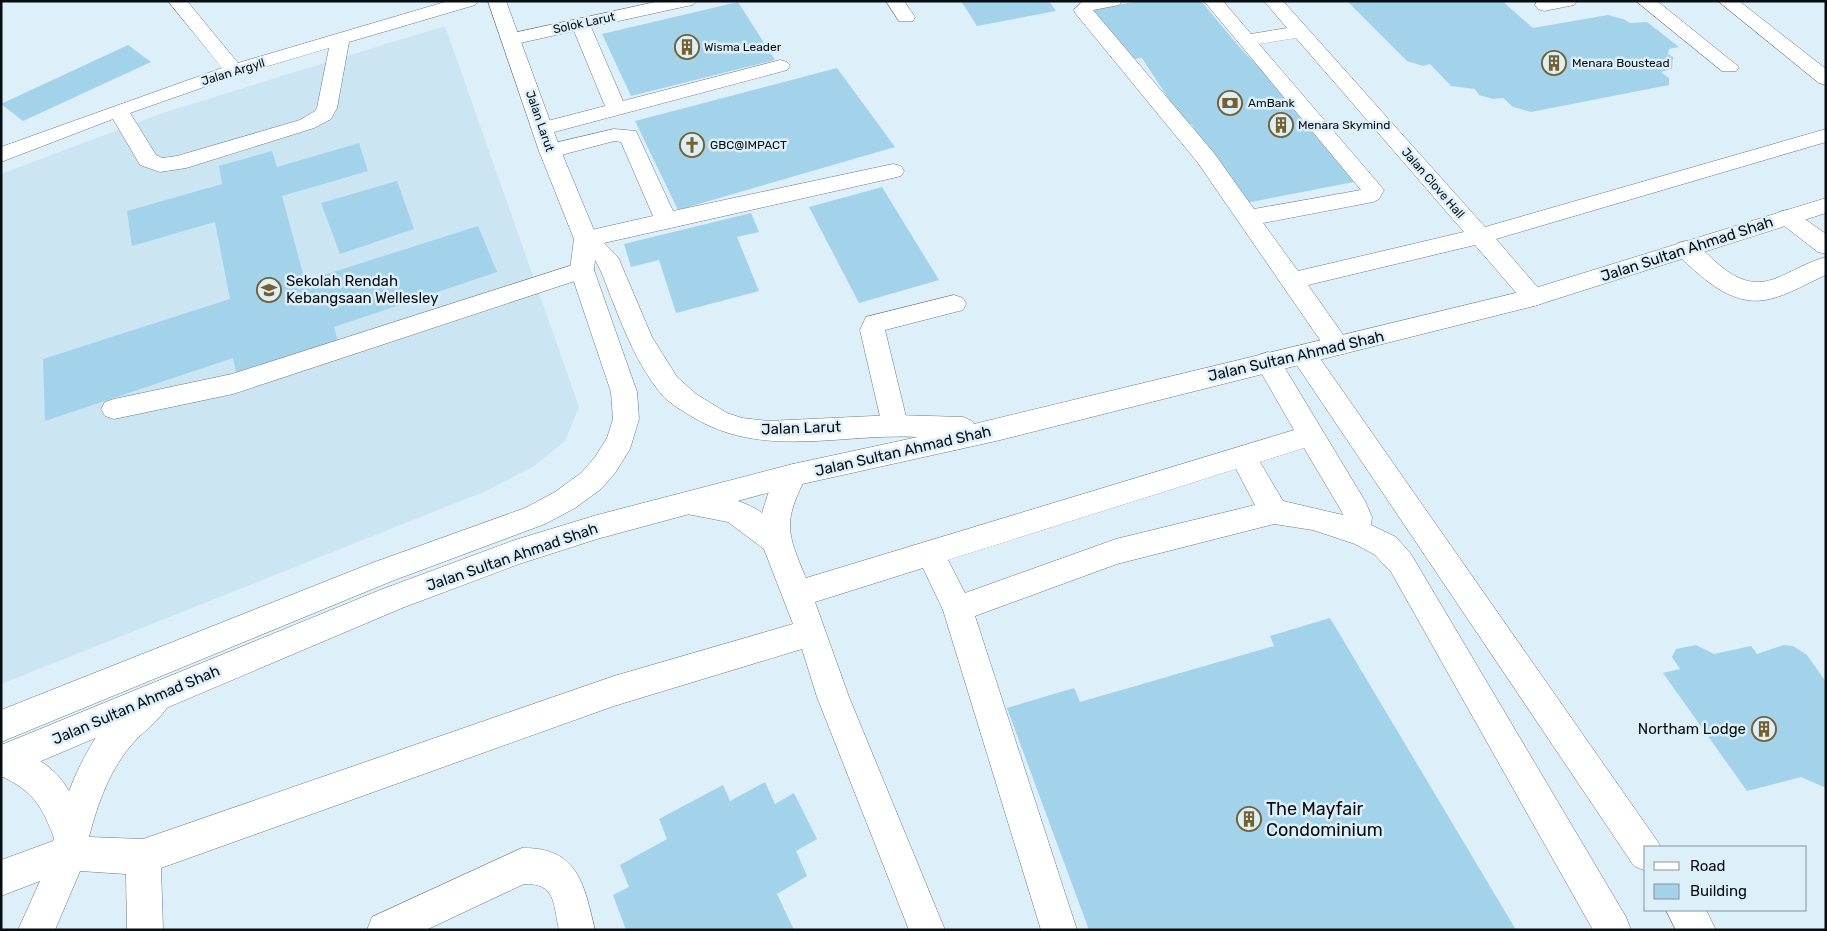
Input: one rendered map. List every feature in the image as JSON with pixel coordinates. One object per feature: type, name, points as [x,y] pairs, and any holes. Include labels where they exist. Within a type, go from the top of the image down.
[{"type":"main road","points":[[177,1],[234,70]]},
{"type":"main road","name":"Jalan Argyll","points":[[1,155],[234,70],[469,1]]},
{"type":"main road","name":"Jalan Larut","points":[[497,1],[550,151],[586,239],[606,257],[640,339],[668,384],[687,401],[718,420],[741,428],[768,432],[895,425],[996,430]]},
{"type":"main road","name":"Solok Larut","points":[[512,39],[687,1]]},
{"type":"main road","points":[[895,1],[906,17]]},
{"type":"main road","points":[[1113,1],[1086,6],[1084,10],[1206,158],[1338,346]]},
{"type":"main road","points":[[1213,1],[1373,190],[1371,194],[1365,197],[1248,218]]},
{"type":"main road","name":"Jalan Clove Hall","points":[[1273,1],[1534,297]]},
{"type":"main road","points":[[1544,5],[1568,1]]},
{"type":"main road","points":[[1645,1],[1729,68]]},
{"type":"main road","points":[[1727,1],[1826,79]]},
{"type":"main road","points":[[580,24],[617,110]]},
{"type":"main road","points":[[1246,40],[1300,32]]},
{"type":"main road","points":[[118,111],[148,160],[160,165],[178,163],[307,124],[324,114],[327,108],[340,40]]},
{"type":"main road","points":[[543,129],[780,66]]},
{"type":"main road","points":[[550,151],[614,135],[629,136],[666,220]]},
{"type":"main road","points":[[1292,280],[1480,236],[1826,135]]},
{"type":"main road","points":[[586,239],[893,170]]},
{"type":"main road","name":"Jalan Sultan Ahmad Shah","points":[[3,761],[391,599],[515,553],[597,527],[793,475],[996,430],[1534,297],[1825,206]]},
{"type":"main road","points":[[1787,218],[1826,246]]},
{"type":"main road","name":"Jalan Larut","points":[[382,572],[535,516],[565,500],[591,481],[606,465],[620,441],[626,419],[624,392],[582,270],[586,239]]},
{"type":"main road","points":[[1686,249],[1729,284],[1741,290],[1754,293],[1764,292],[1826,265]]},
{"type":"main road","points":[[114,408],[233,384],[582,270]]},
{"type":"main road","points":[[895,425],[872,330],[875,323],[954,304]]},
{"type":"main road","points":[[1303,354],[1644,851]]},
{"type":"main road","points":[[1268,362],[1355,509],[1358,517],[1355,532]]},
{"type":"main road","points":[[797,594],[1311,435]]},
{"type":"main road","points":[[1243,456],[1274,512]]},
{"type":"main road","points":[[793,475],[782,494],[776,512],[776,541],[812,632],[833,697],[927,930]]},
{"type":"main road","points":[[687,504],[733,510],[747,518],[776,541]]},
{"type":"main road","points":[[958,609],[1116,552],[1274,512],[1289,512],[1378,541],[1401,563],[1613,930]]},
{"type":"main road","points":[[930,552],[958,609],[1059,930]]},
{"type":"main road","name":"Jalan Sultan Ahmad Shah","points":[[1,726],[382,572]]},
{"type":"main road","points":[[1,878],[69,845],[143,857],[614,691],[812,632]]},
{"type":"main road","points":[[36,930],[69,845],[96,767],[108,748],[137,715],[165,692]]},
{"type":"main road","points":[[3,761],[35,776],[43,783],[59,806],[69,845]]},
{"type":"main road","points":[[143,857],[145,930]]},
{"type":"main road","points":[[385,930],[522,866],[537,864],[554,869],[565,883],[577,930]]},
{"type":"main road","points":[[1685,911],[1698,930]]},
{"type":"shaded area","name":"Sekolah Rendah Kebangsaan Wellesley","points":[[445,26],[579,407],[565,441],[534,466],[486,491],[1,684],[1,174],[166,112]]},
{"type":"building","points":[[961,1],[1049,1],[1056,11],[977,26]]},
{"type":"building","name":"AmBank","points":[[1140,1],[1201,1],[1241,49],[1272,81],[1354,182],[1246,203],[1191,124],[1185,124],[1142,58],[1134,59],[1092,9]]},
{"type":"building","name":"Menara Boustead","points":[[1347,1],[1502,1],[1533,28],[1608,15],[1630,23],[1647,22],[1679,47],[1669,49],[1668,54],[1673,57],[1672,69],[1661,72],[1669,78],[1669,85],[1531,112],[1513,107],[1503,98],[1493,99],[1479,95],[1475,89],[1451,86],[1430,64],[1423,66],[1407,61]]},
{"type":"building","name":"Wisma Leader","points":[[738,2],[775,60],[631,96],[602,34]]},
{"type":"building","points":[[128,45],[151,62],[23,121],[1,104]]},
{"type":"building","points":[[837,68],[895,147],[678,210],[635,121]]},
{"type":"building","points":[[359,143],[368,171],[282,196],[305,281],[478,226],[497,272],[334,327],[339,346],[238,381],[233,358],[45,421],[43,359],[230,299],[215,222],[132,246],[127,211],[222,184],[219,166],[272,151],[277,167]]},
{"type":"building","points":[[397,181],[414,229],[340,254],[321,203]]},
{"type":"building","points":[[882,187],[939,280],[859,303],[809,207]]},
{"type":"building","points":[[751,213],[759,232],[737,237],[759,291],[676,313],[659,260],[631,267],[624,244]]},
{"type":"building","name":"The Mayfair Condominium","points":[[1330,618],[1516,930],[1089,930],[1007,708],[1074,688],[1080,702],[1274,646],[1270,636]]},
{"type":"building","name":"Northam Lodge","points":[[1696,645],[1714,654],[1751,646],[1757,654],[1784,645],[1793,646],[1807,655],[1826,682],[1826,788],[1801,777],[1747,791],[1663,673],[1680,669],[1672,657],[1676,649]]},
{"type":"building","points":[[765,782],[775,804],[794,793],[817,839],[796,851],[807,876],[777,894],[794,930],[626,930],[613,895],[629,887],[620,865],[667,839],[659,819],[723,785],[730,801]]},
{"type":"place","name":"Wisma Leader","points":[[687,47]]},
{"type":"place","name":"Menara Boustead","points":[[1554,63]]},
{"type":"place","name":"AmBank","points":[[1230,103]]},
{"type":"place","name":"Menara Skymind","points":[[1281,125]]},
{"type":"place","name":"GBC@IMPACT","points":[[692,145]]},
{"type":"place","name":"Sekolah Rendah Kebangsaan Wellesley","points":[[269,290]]},
{"type":"place","name":"Northam Lodge","points":[[1764,729]]},
{"type":"place","name":"The Mayfair Condominium","points":[[1249,819]]}]
